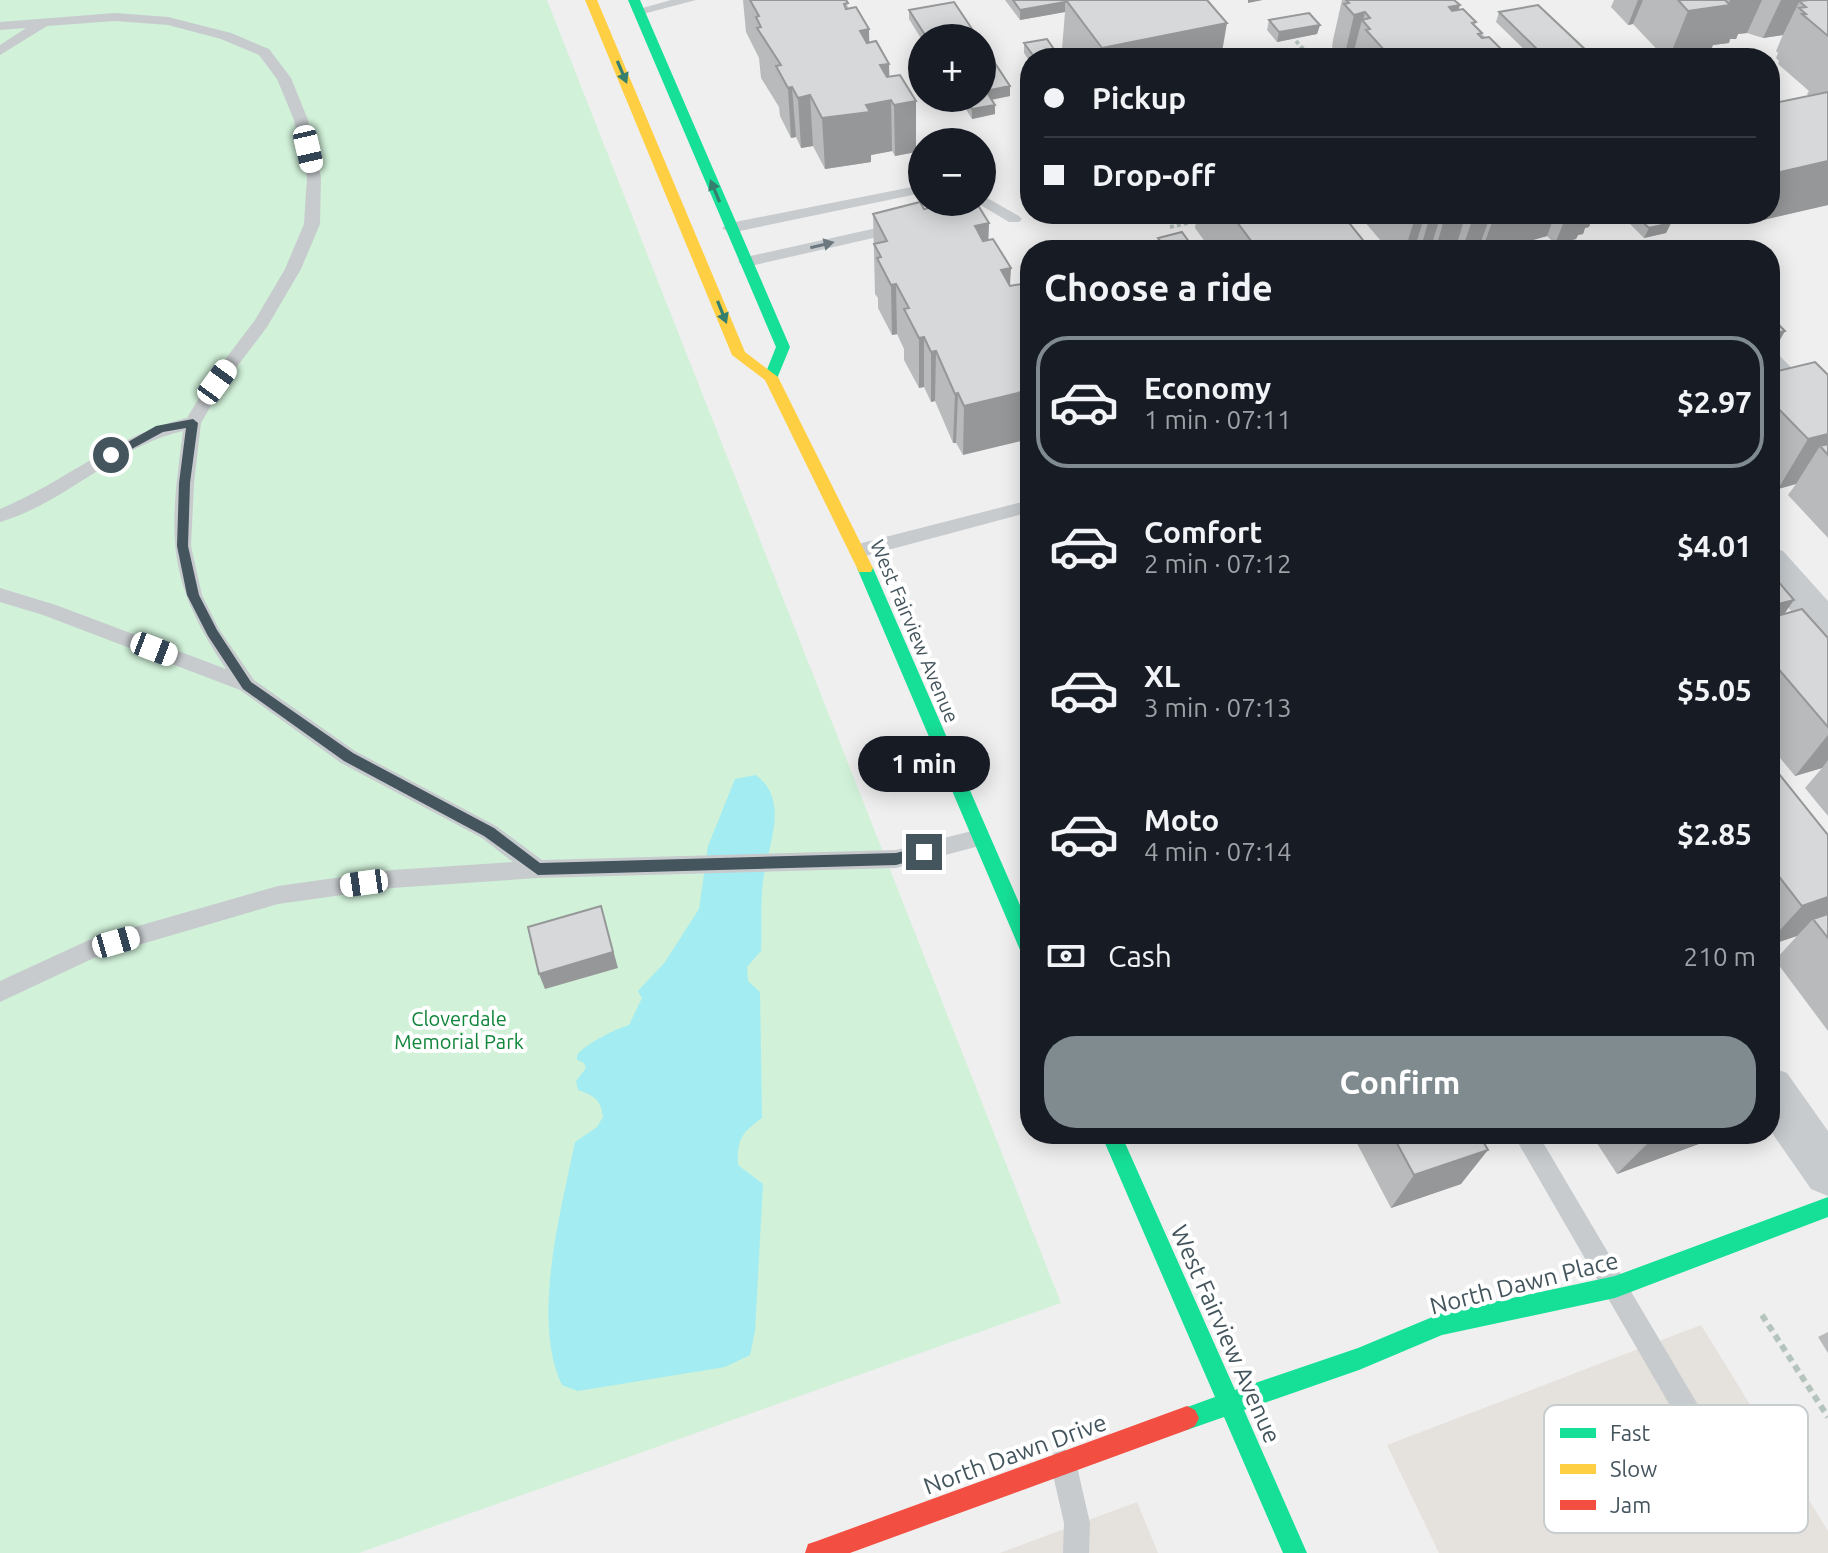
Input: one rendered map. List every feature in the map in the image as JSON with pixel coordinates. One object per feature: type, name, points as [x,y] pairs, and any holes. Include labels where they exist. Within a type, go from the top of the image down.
[{"type":"main road","name":"West Fairview Avenue","points":[[591,0],[739,355],[771,377],[858,551],[1020,928]]},
{"type":"main road","points":[[637,5],[783,347],[771,377]]},
{"type":"main road","name":"West Fairview Avenue","points":[[1115,1144],[1295,1553]]},
{"type":"main road","name":"North Dawn Place","points":[[1230,1403],[1359,1359],[1442,1324],[1615,1287],[1828,1207]]},
{"type":"main road","name":"North Dawn Drive","points":[[817,1553],[1230,1403]]},
{"type":"street","points":[[1780,572],[1828,627]]},
{"type":"street","points":[[1780,1103],[1828,1172]]},
{"type":"lane","points":[[637,5],[689,0]]},
{"type":"lane","points":[[0,26],[115,17],[168,21],[226,36],[264,52],[284,78],[301,120],[314,177],[312,224],[293,269],[261,323],[217,382],[193,423],[185,483],[182,546],[193,595],[212,633],[247,685]]},
{"type":"lane","points":[[0,51],[47,21]]},
{"type":"lane","points":[[730,228],[908,192]]},
{"type":"lane","points":[[996,208],[1014,219]]},
{"type":"lane","points":[[746,262],[908,225]]},
{"type":"lane","points":[[1780,366],[1828,415]]},
{"type":"lane","points":[[0,516],[47,495],[160,428],[193,423]]},
{"type":"lane","points":[[858,551],[1020,509]]},
{"type":"lane","points":[[0,595],[247,685],[348,757],[489,832],[538,869]]},
{"type":"lane","points":[[0,992],[89,950],[278,895],[392,879],[538,869],[896,859],[980,838]]},
{"type":"lane","points":[[1531,1144],[1684,1405]]},
{"type":"lane","points":[[1063,1462],[1077,1523],[1076,1553]]},
{"type":"path","points":[[1296,41],[1302,48]]},
{"type":"path","points":[[1170,227],[1183,224]]},
{"type":"path","points":[[1762,1315],[1828,1417]]},
{"type":"shaded area","points":[[1701,1325],[1750,1405],[1544,1405],[1544,1533],[1808,1533],[1808,1499],[1828,1531],[1828,1553],[1439,1553],[1387,1445]]},
{"type":"shaded area","points":[[1137,1502],[1158,1553],[1000,1553]]},
{"type":"green space","name":"Cloverdale Memorial Park","points":[[0,0],[547,0],[1061,1303],[359,1553],[0,1553]]},
{"type":"water","points":[[756,775],[767,786],[775,811],[762,890],[761,951],[747,967],[748,981],[760,992],[762,1118],[742,1138],[738,1156],[738,1165],[763,1184],[755,1331],[750,1355],[725,1367],[578,1391],[562,1385],[553,1359],[549,1329],[552,1265],[575,1142],[597,1127],[603,1117],[596,1099],[578,1090],[576,1081],[586,1068],[584,1063],[577,1060],[577,1055],[609,1033],[629,1025],[642,998],[638,991],[665,962],[699,909],[708,846],[735,779]]},
{"type":"building","points":[[750,0],[846,0],[846,9],[856,7],[869,29],[860,31],[867,43],[876,41],[889,64],[880,65],[887,77],[900,75],[908,88],[908,102],[894,105],[891,100],[866,105],[870,112],[822,118],[810,95],[798,98],[792,87],[788,88],[776,66],[781,65],[757,28],[761,27],[756,17],[759,16]]},
{"type":"building","points":[[1013,0],[1066,0],[1020,10]]},
{"type":"building","points":[[1066,0],[1207,0],[1227,23],[1102,48]]},
{"type":"building","points":[[1346,0],[1454,0],[1460,5],[1449,7],[1452,11],[1463,9],[1476,22],[1472,23],[1482,33],[1478,34],[1482,38],[1489,37],[1500,48],[1382,48],[1366,30],[1370,29],[1362,20],[1370,18],[1365,12],[1354,15],[1344,4],[1349,3]]},
{"type":"building","points":[[1678,0],[1725,0],[1730,5],[1688,11]]},
{"type":"building","points":[[1828,0],[1828,36],[1802,14],[1806,14],[1799,8],[1806,7],[1799,1]]},
{"type":"building","points":[[954,2],[969,24],[918,24],[909,10]]},
{"type":"building","points":[[1538,5],[1584,48],[1536,48],[1499,12]]},
{"type":"building","points":[[1309,13],[1320,25],[1279,32],[1269,20]]},
{"type":"building","points":[[1047,39],[1053,48],[1028,48],[1024,43]]},
{"type":"building","points":[[996,65],[1010,86],[996,89]]},
{"type":"building","points":[[1828,92],[1828,161],[1780,172],[1780,102]]},
{"type":"building","points":[[908,205],[908,216],[985,216],[989,223],[975,226],[983,241],[993,239],[1011,268],[1001,270],[1010,286],[1020,284],[1020,392],[964,406],[958,393],[955,394],[936,351],[931,352],[924,337],[919,338],[904,309],[909,308],[896,284],[891,285],[877,258],[881,257],[874,244],[887,241],[873,214]]},
{"type":"building","points":[[1238,224],[1350,224],[1363,240],[1250,240]]},
{"type":"building","points":[[1645,224],[1667,224],[1649,228]]},
{"type":"building","points":[[1182,232],[1188,240],[1160,240],[1158,238]]},
{"type":"building","points":[[1815,362],[1828,375],[1828,434],[1808,439],[1780,410],[1780,371]]},
{"type":"building","points":[[1828,444],[1828,455],[1820,446]]},
{"type":"building","points":[[1780,584],[1794,600],[1780,604]]},
{"type":"building","points":[[1802,609],[1828,638],[1828,727],[1780,671],[1780,615]]},
{"type":"building","points":[[1780,775],[1828,835],[1828,897],[1802,906],[1780,878]]},
{"type":"building","points":[[601,906],[613,952],[539,974],[528,927]]},
{"type":"building","points":[[1828,914],[1828,938],[1813,919]]},
{"type":"building","points":[[1397,1144],[1485,1144],[1488,1150],[1414,1175]]},
{"type":"traffic: fast","points":[[634,0],[783,347],[771,377]]},
{"type":"traffic: fast","points":[[865,568],[1020,927]]},
{"type":"traffic: fast","points":[[1115,1144],[1295,1553]]},
{"type":"traffic: fast","points":[[1187,1418],[1359,1359],[1442,1324],[1615,1287],[1828,1207]]},
{"type":"traffic: slow","points":[[591,0],[739,355],[771,377],[865,568]]},
{"type":"traffic: jam","points":[[817,1553],[1187,1418]]},
{"type":"route","points":[[111,455],[160,428],[193,423],[185,483],[182,546],[193,595],[212,633],[247,685],[348,757],[489,832],[538,869],[896,859],[924,852]]}]
